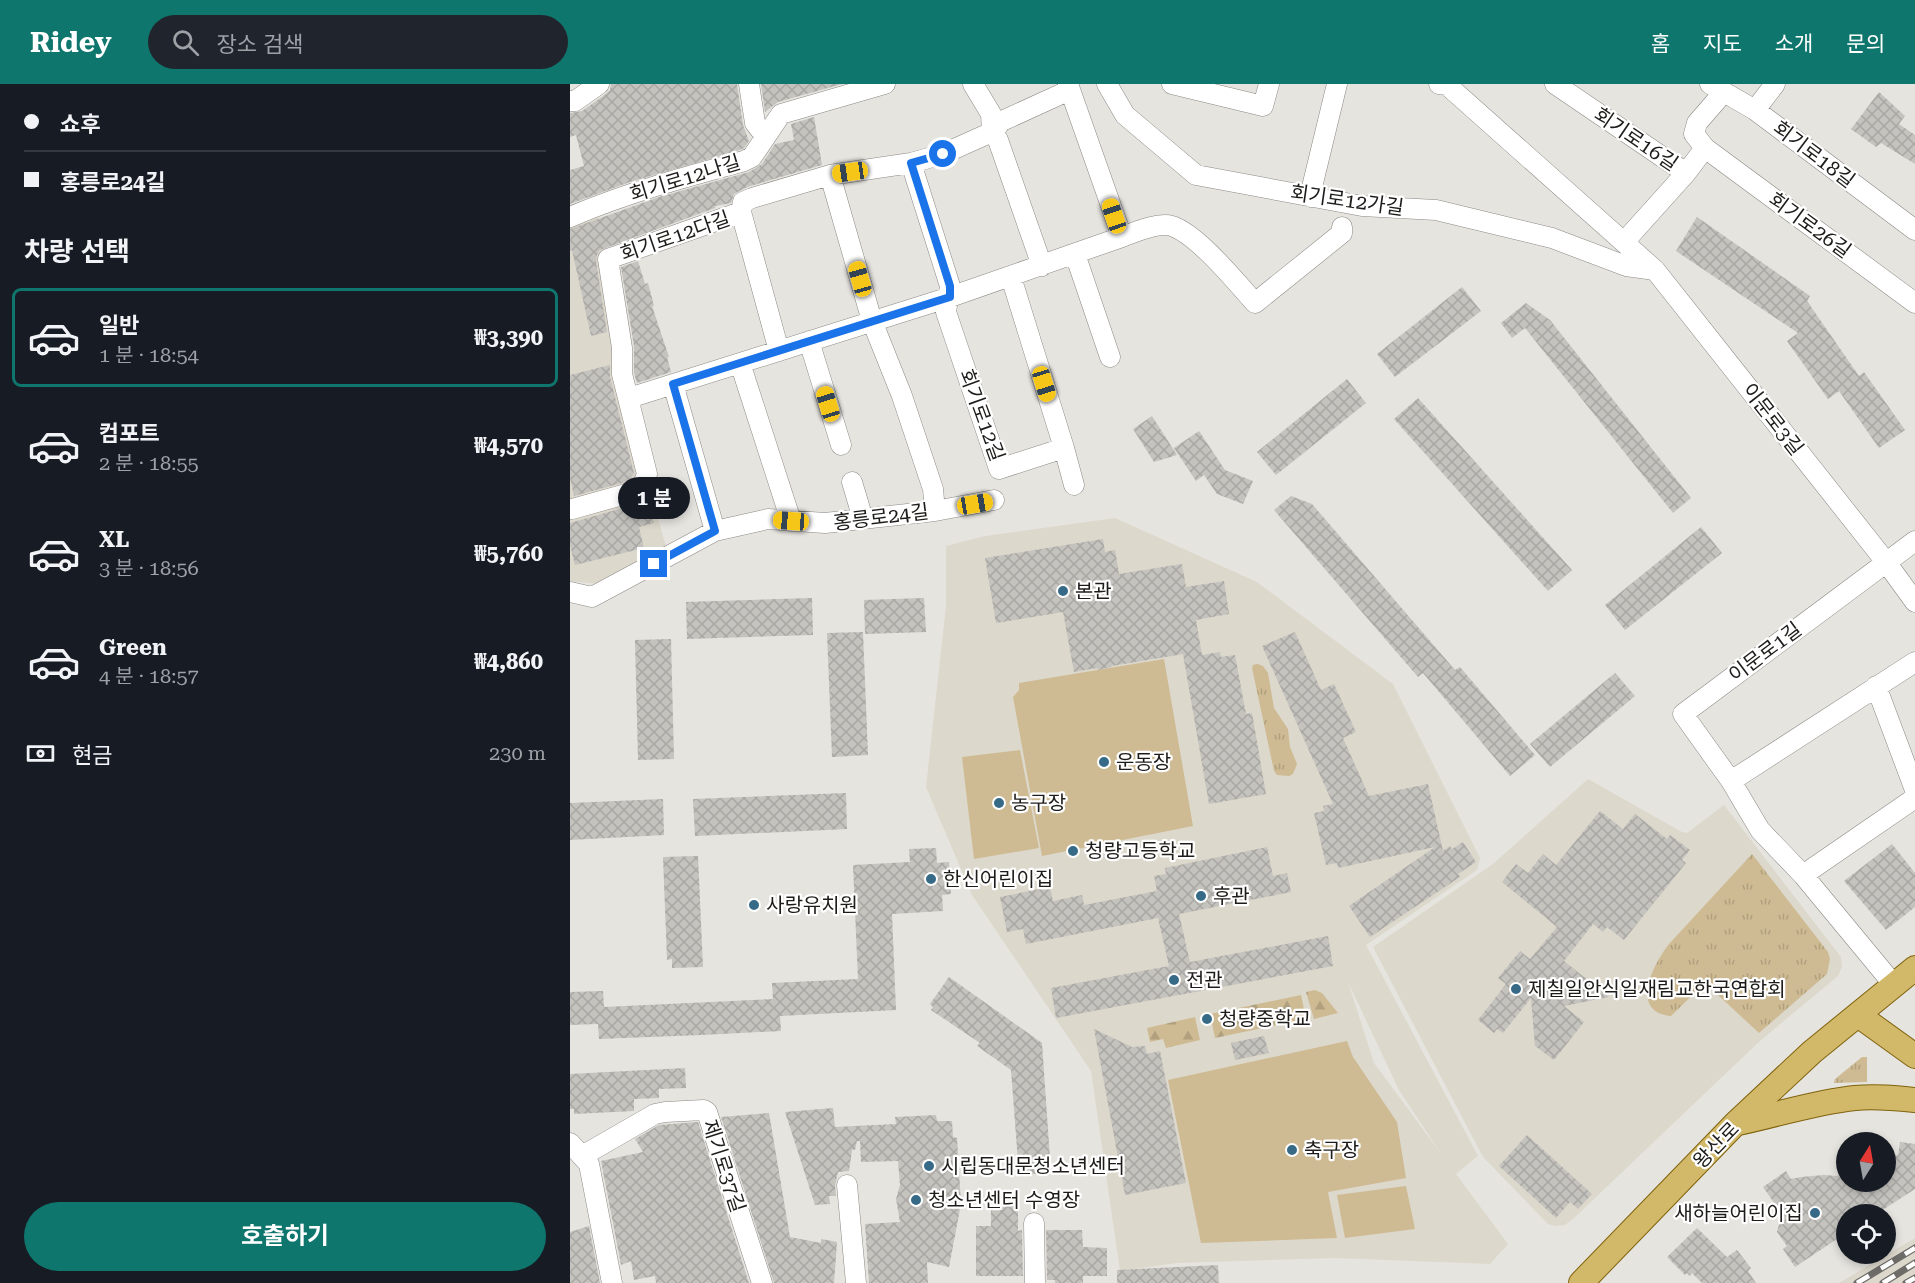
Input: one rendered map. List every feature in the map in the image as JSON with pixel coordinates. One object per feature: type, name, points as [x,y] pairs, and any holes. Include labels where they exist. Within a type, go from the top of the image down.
[{"type":"main road","name":"왕산로","points":[[1581,1283],[1736,1124],[1812,1052],[1915,968]]},
{"type":"main road","points":[[1857,1015],[1915,1056]]},
{"type":"main road","points":[[1736,1124],[1826,1102],[1890,1097],[1915,1100]]},
{"type":"street","points":[[570,101],[575,101],[599,84]]},
{"type":"street","points":[[749,84],[755,123],[765,136]]},
{"type":"street","name":"회기로12나길","points":[[570,217],[609,201],[744,161],[752,156],[781,114],[885,84]]},
{"type":"street","points":[[973,84],[991,114],[992,132],[998,140],[1042,266]]},
{"type":"street","name":"회기로12가길","points":[[1107,84],[1125,115],[1196,175],[1311,197],[1343,213],[1362,206],[1436,210],[1552,238],[1626,266],[1655,270]]},
{"type":"street","points":[[1172,84],[1263,106],[1269,84]]},
{"type":"street","points":[[1311,197],[1312,183],[1336,84]]},
{"type":"street","name":"이문로3길","points":[[1445,84],[1655,270],[1886,561],[1915,602]]},
{"type":"street","name":"회기로16길","points":[[1556,84],[1686,173]]},
{"type":"street","points":[[1755,110],[1775,84]]},
{"type":"street","points":[[1069,87],[1122,237]]},
{"type":"street","name":"회기로12다길","points":[[629,398],[622,374],[622,348],[608,259],[741,212],[743,202],[752,198],[830,175],[911,163],[943,154],[992,132],[1002,121],[1069,87]]},
{"type":"street","points":[[1624,242],[1686,173],[1705,148],[1694,134],[1697,123],[1716,88]]},
{"type":"street","name":"회기로18길","points":[[1716,88],[1755,110],[1915,230]]},
{"type":"street","name":"회기로26길","points":[[1705,148],[1915,303]]},
{"type":"street","name":"회기로12길","points":[[911,163],[950,286],[946,312],[999,469],[1064,448]]},
{"type":"street","points":[[830,175],[872,321],[902,396],[933,489],[935,511]]},
{"type":"street","points":[[741,212],[778,351]]},
{"type":"street","points":[[572,509],[629,494],[643,486],[646,469],[629,398],[1011,277],[1145,228],[1171,226],[1197,242],[1255,303],[1342,233],[1343,213]]},
{"type":"street","points":[[1075,254],[1110,357]]},
{"type":"street","points":[[1011,277],[1074,485]]},
{"type":"street","points":[[809,341],[841,445]]},
{"type":"street","points":[[740,363],[791,521]]},
{"type":"street","points":[[673,384],[715,531]]},
{"type":"street","points":[[852,482],[863,519]]},
{"type":"street","name":"홍릉로24길","points":[[570,592],[592,597],[715,531],[768,519],[825,524],[935,511],[994,500]]},
{"type":"street","name":"이문로1길","points":[[1894,985],[1803,875],[1760,830],[1731,782],[1683,714],[1915,541]]},
{"type":"street","points":[[1731,782],[1915,662]]},
{"type":"street","points":[[1876,686],[1915,790]]},
{"type":"street","points":[[1803,875],[1915,798]]},
{"type":"street","name":"제기로37길","points":[[576,1150],[655,1114],[704,1110],[707,1112],[762,1283]]},
{"type":"street","points":[[576,1150],[589,1164],[612,1283]]},
{"type":"street","points":[[847,1185],[856,1283]]},
{"type":"street","points":[[1034,1223],[1035,1283]]},
{"type":"shaded area","points":[[596,213],[607,241],[613,358],[666,547],[609,585],[570,581],[570,224]]},
{"type":"shaded area","points":[[1115,518],[1257,582],[1393,684],[1480,858],[1477,870],[1366,945],[1478,1156],[1456,1174],[1508,1244],[1490,1264],[1335,1258],[1176,1263],[1120,1271],[1091,1071],[972,895],[926,787],[946,606],[946,546],[985,536]],"holes":[[[1348,982],[1399,1090],[1442,1155],[1374,1063]]]},
{"type":"shaded area","points":[[1588,779],[1687,833],[1724,805],[1841,957],[1842,967],[1838,976],[1761,1040],[1574,1218],[1565,1225],[1555,1226],[1548,1224],[1483,1157],[1373,947],[1493,864]]},
{"type":"shaded area","points":[[1915,1238],[1915,1283],[1839,1283],[1871,1264],[1896,1264],[1896,1249]]},
{"type":"green space","name":"운동장","points":[[1164,659],[1193,826],[1042,856],[1013,697],[1019,690],[1019,683]]},
{"type":"green space","points":[[1257,664],[1263,666],[1268,673],[1274,708],[1288,729],[1290,747],[1297,764],[1293,774],[1289,776],[1277,775],[1274,771],[1252,668]]},
{"type":"green space","name":"농구장","points":[[1020,750],[1039,848],[974,859],[962,757]]},
{"type":"green space","points":[[1752,854],[1828,952],[1830,959],[1827,974],[1759,1033],[1705,983],[1671,1016],[1658,1013],[1650,1006],[1648,986],[1663,952]]},
{"type":"green space","points":[[1315,990],[1322,993],[1338,1013],[1314,1019],[1306,992]]},
{"type":"green space","points":[[1301,995],[1306,1019],[1215,1038],[1210,1014]]},
{"type":"green space","points":[[1195,1017],[1200,1040],[1166,1048],[1163,1039],[1150,1042],[1147,1028]]},
{"type":"green space","name":"축구장","points":[[1347,1041],[1353,1057],[1397,1122],[1406,1178],[1328,1192],[1337,1238],[1201,1243],[1168,1080]]},
{"type":"green space","points":[[1862,1057],[1867,1057],[1867,1082],[1834,1083],[1835,1079]]},
{"type":"green space","points":[[1406,1186],[1415,1229],[1345,1238],[1337,1195]]},
{"type":"building","points":[[611,84],[737,84],[743,125],[749,141],[740,150],[630,182],[570,204],[570,170],[584,166],[576,135],[570,137],[570,113],[582,111],[606,94]]},
{"type":"building","points":[[761,84],[842,84],[778,102],[765,112]]},
{"type":"building","points":[[1879,92],[1905,116],[1899,124],[1915,135],[1915,164],[1881,143],[1876,147],[1851,129]]},
{"type":"building","points":[[814,117],[822,165],[747,187],[734,194],[731,203],[715,206],[715,208],[600,250],[596,261],[607,332],[591,336],[572,250],[570,251],[570,229],[659,197],[749,172],[762,164],[775,144],[794,140],[791,124]]},
{"type":"building","points":[[1697,217],[1810,296],[1807,301],[1859,376],[1864,372],[1905,430],[1879,448],[1839,391],[1828,399],[1787,341],[1798,333],[1676,251]]},
{"type":"building","points":[[638,261],[645,284],[648,283],[654,306],[652,306],[669,357],[667,357],[671,372],[637,383],[634,373],[634,346],[621,267]]},
{"type":"building","points":[[1462,287],[1481,311],[1395,377],[1377,354]]},
{"type":"building","points":[[1526,303],[1550,320],[1691,498],[1673,513],[1525,328],[1512,338],[1501,323]]},
{"type":"building","points":[[610,365],[610,377],[634,473],[629,481],[574,496],[570,478],[570,375]]},
{"type":"building","points":[[1347,379],[1366,403],[1276,475],[1257,452]]},
{"type":"building","points":[[1418,398],[1572,570],[1548,591],[1394,419]]},
{"type":"building","points":[[1152,416],[1177,455],[1154,462],[1133,429]]},
{"type":"building","points":[[1199,431],[1225,470],[1253,481],[1243,504],[1217,494],[1204,475],[1196,481],[1174,448]]},
{"type":"building","points":[[1291,496],[1312,504],[1455,670],[1460,667],[1535,755],[1510,776],[1423,673],[1418,677],[1274,510]]},
{"type":"building","points":[[648,498],[654,523],[639,527],[644,548],[575,565],[570,545],[570,523],[640,503]]},
{"type":"building","points":[[1701,527],[1722,553],[1625,630],[1605,605]]},
{"type":"building","points":[[1103,539],[1105,552],[1115,550],[1119,574],[1182,564],[1186,587],[1224,581],[1229,614],[1196,620],[1202,655],[1220,652],[1221,657],[1235,655],[1246,714],[1252,713],[1266,794],[1209,804],[1183,654],[1098,670],[1097,668],[1074,672],[1063,612],[996,623],[985,558]]},
{"type":"building","points":[[812,598],[813,635],[687,639],[686,602]]},
{"type":"building","points":[[924,598],[926,632],[865,634],[864,600]]},
{"type":"building","points":[[863,632],[868,755],[832,757],[827,633]]},
{"type":"building","points":[[1295,632],[1321,690],[1334,684],[1356,732],[1343,738],[1369,796],[1428,784],[1443,851],[1450,846],[1452,849],[1463,842],[1476,862],[1458,874],[1460,877],[1370,937],[1349,906],[1435,847],[1338,868],[1337,863],[1326,865],[1314,813],[1324,811],[1323,806],[1333,804],[1262,646]]},
{"type":"building","points":[[671,639],[674,759],[638,760],[635,640]]},
{"type":"building","points":[[1615,673],[1635,696],[1550,767],[1530,744]]},
{"type":"building","points":[[846,793],[847,829],[695,836],[693,799]]},
{"type":"building","points":[[663,799],[664,835],[570,840],[570,803]]},
{"type":"building","points":[[1600,811],[1623,829],[1635,814],[1667,839],[1670,835],[1690,850],[1682,860],[1686,863],[1624,940],[1607,927],[1603,932],[1593,924],[1564,961],[1609,997],[1564,1006],[1584,1022],[1554,1060],[1535,1046],[1531,998],[1503,1033],[1497,1029],[1494,1033],[1478,1020],[1506,984],[1498,978],[1520,951],[1530,959],[1557,927],[1502,882],[1516,864],[1528,873],[1543,854],[1556,865]]},
{"type":"building","points":[[1892,844],[1915,873],[1915,907],[1886,930],[1844,881]]},
{"type":"building","points":[[1267,847],[1273,876],[1287,873],[1291,892],[1179,914],[1190,962],[1328,936],[1333,966],[1056,1018],[1051,988],[1169,966],[1158,918],[1026,944],[1023,929],[1007,932],[1000,897],[1050,887],[1053,901],[1082,895],[1084,905],[1157,891],[1154,876],[1166,874],[1165,868]]},
{"type":"building","points":[[936,848],[937,863],[949,862],[951,894],[942,895],[943,911],[892,914],[896,1010],[780,1016],[781,1031],[701,1035],[599,1039],[598,1024],[570,1025],[570,992],[603,991],[604,1007],[773,999],[772,983],[858,979],[853,865],[910,862],[909,849]]},
{"type":"building","points":[[698,856],[703,967],[672,968],[672,959],[667,960],[663,857]]},
{"type":"building","points":[[949,977],[1042,1043],[1051,1173],[1019,1175],[1011,1070],[977,1046],[980,1043],[931,1010],[933,1007],[930,1004]]},
{"type":"building","points":[[1094,1029],[1132,1047],[1145,1046],[1147,1054],[1160,1051],[1186,1183],[1125,1195]]},
{"type":"building","points":[[1264,1036],[1269,1053],[1235,1060],[1231,1043]]},
{"type":"building","points":[[685,1068],[686,1088],[659,1089],[659,1098],[634,1099],[634,1111],[574,1114],[574,1109],[570,1109],[570,1074]]},
{"type":"building","name":"시립동대문청소년센터","points":[[833,1108],[835,1127],[896,1124],[895,1117],[936,1115],[937,1121],[952,1121],[953,1137],[957,1138],[961,1204],[949,1267],[927,1262],[928,1283],[869,1283],[865,1224],[900,1222],[896,1199],[900,1185],[898,1161],[861,1162],[860,1141],[857,1141],[855,1150],[852,1150],[849,1171],[838,1172],[835,1186],[836,1196],[829,1196],[830,1204],[815,1205],[785,1112]]},
{"type":"building","points":[[769,1113],[790,1237],[821,1243],[821,1239],[837,1242],[834,1283],[774,1283],[721,1117]]},
{"type":"building","points":[[698,1122],[749,1283],[656,1283],[655,1276],[634,1280],[631,1261],[621,1265],[601,1161],[643,1152],[635,1139],[659,1125]]},
{"type":"building","points":[[1527,1135],[1592,1194],[1578,1209],[1570,1202],[1556,1218],[1499,1166]]},
{"type":"building","points":[[1900,1142],[1915,1144],[1915,1189],[1892,1204],[1836,1204],[1836,1240],[1795,1267],[1783,1249],[1787,1246],[1777,1232],[1782,1214],[1763,1187],[1786,1171],[1791,1179],[1836,1176],[1836,1192],[1896,1192],[1896,1155],[1898,1156]]},
{"type":"building","points":[[991,1195],[1018,1195],[1018,1231],[1022,1230],[1023,1276],[976,1276],[976,1226],[991,1226]]},
{"type":"building","points":[[589,1226],[600,1283],[570,1283],[570,1232]]},
{"type":"building","points":[[1697,1228],[1727,1257],[1737,1250],[1751,1268],[1748,1271],[1756,1283],[1702,1283],[1692,1273],[1690,1276],[1687,1273],[1685,1275],[1667,1257]]},
{"type":"building","points":[[1046,1230],[1082,1230],[1083,1247],[1107,1248],[1107,1276],[1083,1276],[1083,1283],[1055,1283],[1055,1280],[1047,1280]]},
{"type":"building","points":[[1218,1265],[1219,1283],[1117,1283],[1117,1270]]},
{"type":"railway","points":[[1857,1283],[1915,1248]]},
{"type":"railway","points":[[1883,1283],[1915,1263]]},
{"type":"railway","points":[[1906,1283],[1915,1278]]},
{"type":"place","name":"본관","points":[[1063,591]]},
{"type":"place","name":"운동장","points":[[1104,762]]},
{"type":"place","name":"농구장","points":[[999,803]]},
{"type":"place","name":"청량고등학교","points":[[1073,851]]},
{"type":"place","name":"한신어린이집","points":[[931,879]]},
{"type":"place","name":"후관","points":[[1201,896]]},
{"type":"place","name":"사랑유치원","points":[[754,905]]},
{"type":"place","name":"전관","points":[[1174,980]]},
{"type":"place","name":"제칠일안식일재림교한국연합회","points":[[1516,989]]},
{"type":"place","name":"청량중학교","points":[[1207,1019]]},
{"type":"place","name":"축구장","points":[[1292,1150]]},
{"type":"place","name":"시립동대문청소년센터","points":[[929,1166]]},
{"type":"place","name":"청소년센터 수영장","points":[[916,1200]]},
{"type":"place","name":"새하늘어린이집","points":[[1815,1213]]},
{"type":"route","points":[[654,564],[715,531],[673,384],[950,297],[950,286],[911,163],[943,154]]}]
